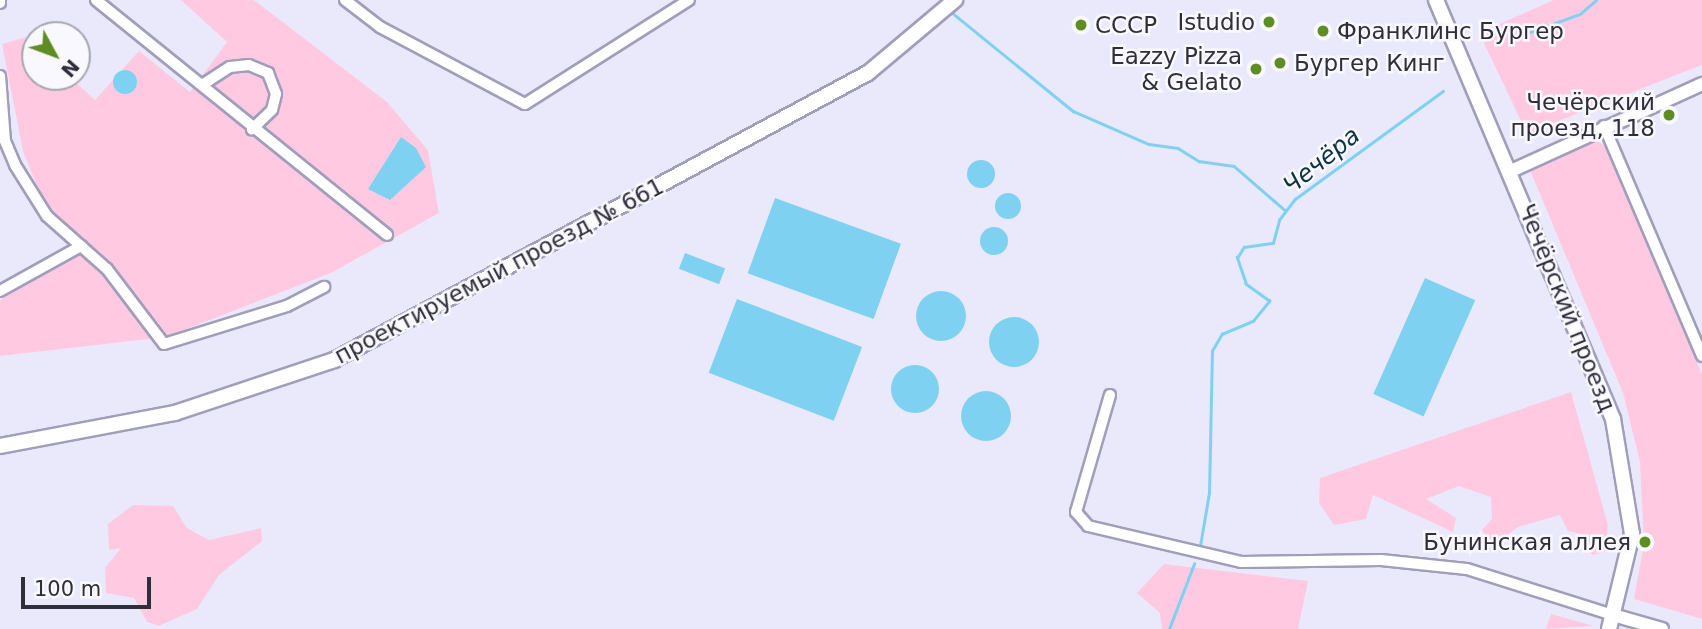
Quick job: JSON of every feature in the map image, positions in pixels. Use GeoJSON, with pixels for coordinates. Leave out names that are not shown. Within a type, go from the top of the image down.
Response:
{"type":"FeatureCollection","features":[{"type":"Feature","properties":{"kind":"main road","name":"проектируемый проезд № 661"},"geometry":{"type":"LineString","coordinates":[[0,446],[174,413],[334,360],[846,86],[902,50],[954,0]]}},
{"type":"Feature","properties":{"kind":"main road","name":"Чечёрский проезд"},"geometry":{"type":"LineString","coordinates":[[1436,0],[1606,398],[1624,464],[1631,543],[1611,622]]}},
{"type":"Feature","properties":{"kind":"street"},"geometry":{"type":"LineString","coordinates":[[96,0],[252,129],[387,235]]}},
{"type":"Feature","properties":{"kind":"street"},"geometry":{"type":"LineString","coordinates":[[345,0],[380,27],[525,104],[689,0]]}},
{"type":"Feature","properties":{"kind":"street"},"geometry":{"type":"LineString","coordinates":[[202,85],[230,67],[249,65],[268,73],[276,94],[272,110],[252,129]]}},
{"type":"Feature","properties":{"kind":"street"},"geometry":{"type":"LineString","coordinates":[[0,76],[5,141],[15,165],[47,216],[107,269],[164,344],[287,306],[324,287]]}},
{"type":"Feature","properties":{"kind":"street"},"geometry":{"type":"LineString","coordinates":[[1511,171],[1604,126],[1702,84]]}},
{"type":"Feature","properties":{"kind":"street"},"geometry":{"type":"LineString","coordinates":[[1604,126],[1702,356]]}},
{"type":"Feature","properties":{"kind":"street"},"geometry":{"type":"LineString","coordinates":[[2,289],[81,246]]}},
{"type":"Feature","properties":{"kind":"street"},"geometry":{"type":"LineString","coordinates":[[1110,395],[1076,512],[1088,526],[1146,542],[1241,562],[1381,560],[1467,569],[1611,622],[1662,629]]}},
{"type":"Feature","properties":{"kind":"shaded area"},"geometry":{"type":"Polygon","coordinates":[[[181,0],[254,0],[387,102],[428,150],[439,213],[331,273],[166,337],[0,356],[0,300],[90,249],[43,201],[23,151],[2,44],[21,38],[21,91],[85,91],[95,100],[139,51],[190,92],[227,42],[181,0]]]}},
{"type":"Feature","properties":{"kind":"shaded area"},"geometry":{"type":"Polygon","coordinates":[[[1554,0],[1702,0],[1702,65],[1533,131],[1523,125],[1479,33],[1554,0]]]}},
{"type":"Feature","properties":{"kind":"shaded area"},"geometry":{"type":"Polygon","coordinates":[[[1595,140],[1609,148],[1702,375],[1702,619],[1634,599],[1644,544],[1640,462],[1623,393],[1530,170],[1595,140]]]}},
{"type":"Feature","properties":{"kind":"shaded area"},"geometry":{"type":"Polygon","coordinates":[[[1571,392],[1608,525],[1605,552],[1592,555],[1585,535],[1568,531],[1560,515],[1518,527],[1494,545],[1482,530],[1492,519],[1491,497],[1459,486],[1426,499],[1456,518],[1453,532],[1373,495],[1366,519],[1334,525],[1319,503],[1320,478],[1571,392]]]}},
{"type":"Feature","properties":{"kind":"shaded area"},"geometry":{"type":"Polygon","coordinates":[[[133,505],[173,506],[187,528],[209,540],[261,528],[262,541],[219,575],[197,609],[159,626],[147,622],[134,598],[106,593],[105,568],[121,548],[109,550],[108,524],[133,505]]]}},
{"type":"Feature","properties":{"kind":"shaded area"},"geometry":{"type":"Polygon","coordinates":[[[1164,564],[1308,581],[1298,629],[1162,629],[1160,613],[1137,593],[1164,564]]]}},
{"type":"Feature","properties":{"kind":"shaded area"},"geometry":{"type":"Polygon","coordinates":[[[1551,614],[1594,626],[1546,629],[1551,614]]]}},
{"type":"Feature","properties":{"kind":"water"},"geometry":{"type":"Polygon","coordinates":[[[125,70],[134,73],[137,82],[134,91],[125,94],[116,91],[113,82],[116,73],[125,70]]]}},
{"type":"Feature","properties":{"kind":"water"},"geometry":{"type":"Polygon","coordinates":[[[401,137],[416,148],[426,167],[390,200],[368,189],[401,137]]]}},
{"type":"Feature","properties":{"kind":"water"},"geometry":{"type":"Polygon","coordinates":[[[981,160],[991,164],[995,174],[991,184],[981,188],[971,184],[967,174],[971,164],[981,160]]]}},
{"type":"Feature","properties":{"kind":"water"},"geometry":{"type":"Polygon","coordinates":[[[1008,193],[1017,197],[1021,206],[1017,215],[1008,219],[999,215],[995,206],[999,197],[1008,193]]]}},
{"type":"Feature","properties":{"kind":"water"},"geometry":{"type":"Polygon","coordinates":[[[775,198],[901,244],[874,319],[748,273],[775,198]]]}},
{"type":"Feature","properties":{"kind":"water"},"geometry":{"type":"Polygon","coordinates":[[[994,227],[1004,231],[1008,241],[1004,251],[994,255],[984,251],[980,241],[984,231],[994,227]]]}},
{"type":"Feature","properties":{"kind":"water"},"geometry":{"type":"Polygon","coordinates":[[[685,253],[725,268],[719,284],[679,269],[685,253]]]}},
{"type":"Feature","properties":{"kind":"water"},"geometry":{"type":"Polygon","coordinates":[[[1425,278],[1475,300],[1424,416],[1373,394],[1425,278]]]}},
{"type":"Feature","properties":{"kind":"water"},"geometry":{"type":"Polygon","coordinates":[[[941,291],[959,298],[966,316],[959,334],[941,341],[923,334],[916,316],[923,298],[941,291]]]}},
{"type":"Feature","properties":{"kind":"water"},"geometry":{"type":"Polygon","coordinates":[[[737,299],[862,347],[834,421],[709,373],[737,299]]]}},
{"type":"Feature","properties":{"kind":"water"},"geometry":{"type":"Polygon","coordinates":[[[1014,317],[1032,324],[1039,342],[1032,360],[1014,367],[996,360],[989,342],[996,324],[1014,317]]]}},
{"type":"Feature","properties":{"kind":"water"},"geometry":{"type":"Polygon","coordinates":[[[915,365],[932,372],[939,389],[932,406],[915,413],[898,406],[891,389],[898,372],[915,365]]]}},
{"type":"Feature","properties":{"kind":"water"},"geometry":{"type":"Polygon","coordinates":[[[986,391],[1004,398],[1011,416],[1004,434],[986,441],[968,434],[961,416],[968,398],[986,391]]]}},
{"type":"Feature","properties":{"kind":"waterway","name":"Чечёра"},"geometry":{"type":"LineString","coordinates":[[1522,35],[1580,14],[1596,0]]}},
{"type":"Feature","properties":{"kind":"waterway"},"geometry":{"type":"LineString","coordinates":[[950,11],[1073,111],[1149,144],[1178,148],[1199,161],[1234,166],[1285,210]]}},
{"type":"Feature","properties":{"kind":"waterway","name":"Чечёра"},"geometry":{"type":"LineString","coordinates":[[1200,546],[1209,493],[1212,351],[1222,334],[1253,321],[1269,301],[1246,284],[1237,258],[1244,247],[1273,243],[1279,220],[1295,199],[1443,91]]}},
{"type":"Feature","properties":{"kind":"waterway","name":"Чечёра"},"geometry":{"type":"LineString","coordinates":[[1169,629],[1194,564]]}},
{"type":"Feature","properties":{"kind":"place","name":"Istudio"},"geometry":{"type":"Point","coordinates":[1269,22]}},
{"type":"Feature","properties":{"kind":"place","name":"СССР"},"geometry":{"type":"Point","coordinates":[1081,25]}},
{"type":"Feature","properties":{"kind":"place","name":"Франклинс Бургер"},"geometry":{"type":"Point","coordinates":[1323,31]}},
{"type":"Feature","properties":{"kind":"place","name":"Бургер Кинг"},"geometry":{"type":"Point","coordinates":[1280,63]}},
{"type":"Feature","properties":{"kind":"place","name":"Eazzy Pizza & Gelato"},"geometry":{"type":"Point","coordinates":[1256,69]}},
{"type":"Feature","properties":{"kind":"place","name":"Чечёрский проезд, 118"},"geometry":{"type":"Point","coordinates":[1669,115]}},
{"type":"Feature","properties":{"kind":"place","name":"Бунинская аллея"},"geometry":{"type":"Point","coordinates":[1645,542]}}]}
